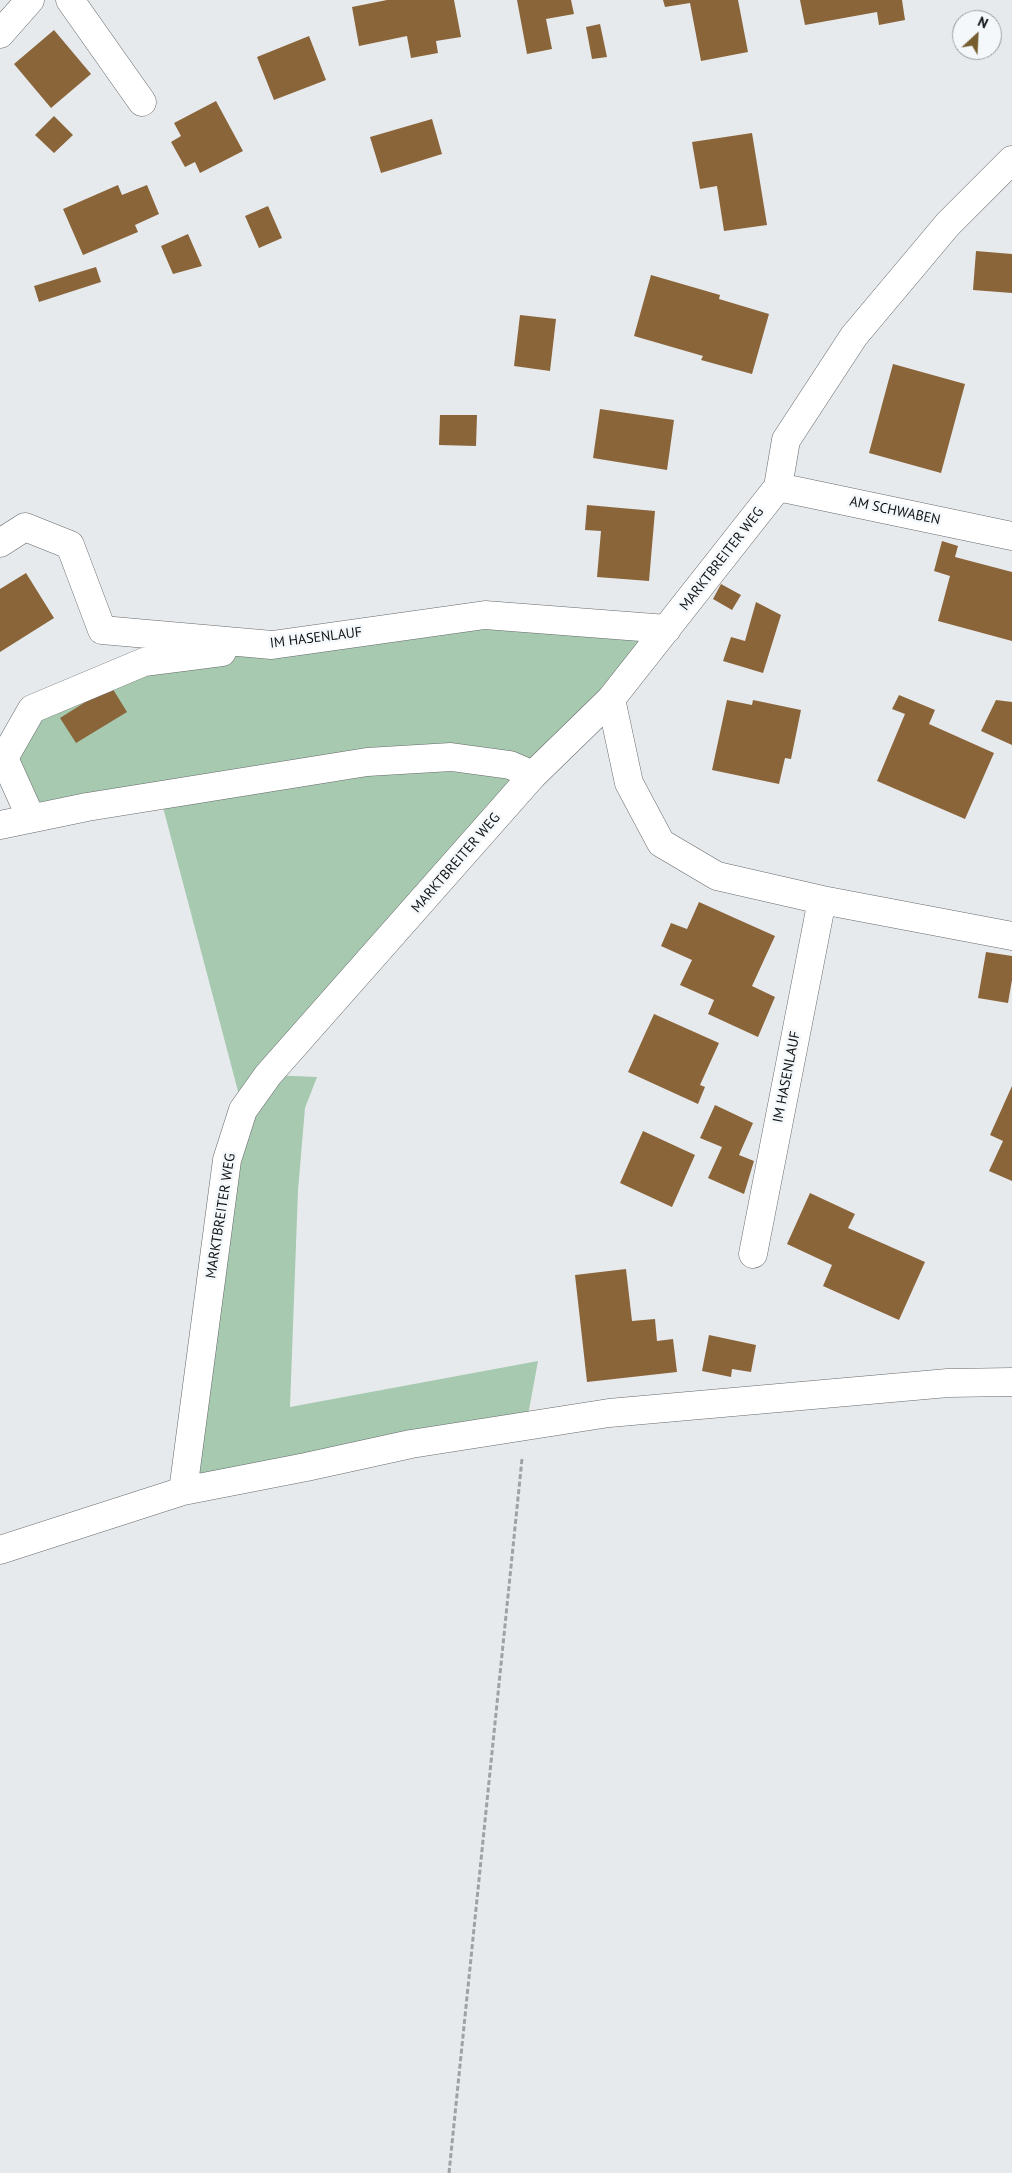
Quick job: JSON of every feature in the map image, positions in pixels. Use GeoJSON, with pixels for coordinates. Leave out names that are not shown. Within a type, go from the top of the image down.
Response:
{"type":"FeatureCollection","features":[{"type":"Feature","properties":{"kind":"street"},"geometry":{"type":"LineString","coordinates":[[0,34],[30,0]]}},
{"type":"Feature","properties":{"kind":"street"},"geometry":{"type":"LineString","coordinates":[[70,0],[142,102]]}},
{"type":"Feature","properties":{"kind":"street","name":"MARKTBREITER WEG"},"geometry":{"type":"LineString","coordinates":[[183,1490],[226,1160],[243,1110],[268,1075],[533,775],[611,699],[668,629],[778,487],[786,440],[854,336],[948,224],[1012,160]]}},
{"type":"Feature","properties":{"kind":"street","name":"AM SCHWABEN"},"geometry":{"type":"LineString","coordinates":[[778,487],[1012,536]]}},
{"type":"Feature","properties":{"kind":"street","name":"IM HASENLAUF"},"geometry":{"type":"LineString","coordinates":[[0,543],[25,527],[70,545],[102,630],[272,645],[485,615],[668,629]]}},
{"type":"Feature","properties":{"kind":"street"},"geometry":{"type":"LineString","coordinates":[[31,818],[4,758],[32,709],[144,662],[272,645]]}},
{"type":"Feature","properties":{"kind":"street"},"geometry":{"type":"LineString","coordinates":[[611,699],[629,783],[661,844],[717,876],[822,900],[1012,936]]}},
{"type":"Feature","properties":{"kind":"street"},"geometry":{"type":"LineString","coordinates":[[0,825],[87,807],[367,762],[450,757],[510,765],[533,775]]}},
{"type":"Feature","properties":{"kind":"street","name":"IM HASENLAUF"},"geometry":{"type":"LineString","coordinates":[[753,1254],[822,900]]}},
{"type":"Feature","properties":{"kind":"street"},"geometry":{"type":"LineString","coordinates":[[0,1550],[183,1490],[306,1468],[411,1444],[638,1410],[948,1383],[1012,1382]]}},
{"type":"Feature","properties":{"kind":"path"},"geometry":{"type":"LineString","coordinates":[[448,2173],[526,1426]]}},
{"type":"Feature","properties":{"kind":"green space"},"geometry":{"type":"Polygon","coordinates":[[[485,615],[667,629],[268,1075],[317,1077],[305,1108],[298,1190],[290,1407],[538,1361],[526,1426],[183,1491],[243,1110],[160,796],[31,818],[4,758],[32,709],[144,662],[485,615]]]}},
{"type":"Feature","properties":{"kind":"building"},"geometry":{"type":"Polygon","coordinates":[[[387,0],[454,0],[461,37],[436,41],[438,53],[411,58],[407,36],[359,46],[352,7],[387,0]]]}},
{"type":"Feature","properties":{"kind":"building"},"geometry":{"type":"Polygon","coordinates":[[[517,0],[571,0],[574,14],[546,19],[552,49],[527,54],[517,0]]]}},
{"type":"Feature","properties":{"kind":"building"},"geometry":{"type":"Polygon","coordinates":[[[663,0],[738,0],[748,52],[701,61],[690,3],[665,7],[663,0]]]}},
{"type":"Feature","properties":{"kind":"building"},"geometry":{"type":"Polygon","coordinates":[[[800,0],[902,0],[905,20],[879,25],[877,12],[805,25],[800,0]]]}},
{"type":"Feature","properties":{"kind":"building"},"geometry":{"type":"Polygon","coordinates":[[[600,24],[607,57],[592,59],[586,27],[600,24]]]}},
{"type":"Feature","properties":{"kind":"building"},"geometry":{"type":"Polygon","coordinates":[[[54,30],[91,74],[51,108],[14,64],[54,30]]]}},
{"type":"Feature","properties":{"kind":"building"},"geometry":{"type":"Polygon","coordinates":[[[309,36],[326,80],[274,100],[257,57],[309,36]]]}},
{"type":"Feature","properties":{"kind":"building"},"geometry":{"type":"Polygon","coordinates":[[[216,101],[243,151],[200,173],[195,162],[185,167],[171,142],[181,136],[174,123],[216,101]]]}},
{"type":"Feature","properties":{"kind":"building"},"geometry":{"type":"Polygon","coordinates":[[[54,116],[73,135],[54,153],[35,135],[54,116]]]}},
{"type":"Feature","properties":{"kind":"building"},"geometry":{"type":"Polygon","coordinates":[[[432,119],[442,154],[381,173],[370,137],[432,119]]]}},
{"type":"Feature","properties":{"kind":"building"},"geometry":{"type":"Polygon","coordinates":[[[752,133],[767,225],[724,231],[717,186],[700,189],[692,142],[752,133]]]}},
{"type":"Feature","properties":{"kind":"building"},"geometry":{"type":"Polygon","coordinates":[[[118,185],[122,195],[147,185],[159,214],[135,225],[138,232],[83,255],[63,209],[118,185]]]}},
{"type":"Feature","properties":{"kind":"building"},"geometry":{"type":"Polygon","coordinates":[[[268,206],[282,238],[259,248],[245,216],[268,206]]]}},
{"type":"Feature","properties":{"kind":"building"},"geometry":{"type":"Polygon","coordinates":[[[188,234],[202,266],[173,274],[161,246],[188,234]]]}},
{"type":"Feature","properties":{"kind":"building"},"geometry":{"type":"Polygon","coordinates":[[[976,251],[1012,254],[1012,293],[973,290],[976,251]]]}},
{"type":"Feature","properties":{"kind":"building"},"geometry":{"type":"Polygon","coordinates":[[[96,267],[101,282],[39,302],[34,286],[96,267]]]}},
{"type":"Feature","properties":{"kind":"building"},"geometry":{"type":"Polygon","coordinates":[[[651,275],[720,295],[719,299],[769,314],[752,374],[701,360],[703,356],[634,336],[651,275]]]}},
{"type":"Feature","properties":{"kind":"building"},"geometry":{"type":"Polygon","coordinates":[[[520,315],[556,319],[550,371],[514,366],[520,315]]]}},
{"type":"Feature","properties":{"kind":"building"},"geometry":{"type":"Polygon","coordinates":[[[893,364],[965,384],[941,473],[869,453],[893,364]]]}},
{"type":"Feature","properties":{"kind":"building"},"geometry":{"type":"Polygon","coordinates":[[[600,409],[674,420],[667,470],[593,458],[600,409]]]}},
{"type":"Feature","properties":{"kind":"building"},"geometry":{"type":"Polygon","coordinates":[[[440,415],[477,415],[476,446],[439,445],[440,415]]]}},
{"type":"Feature","properties":{"kind":"building"},"geometry":{"type":"Polygon","coordinates":[[[587,505],[655,511],[649,581],[597,577],[601,531],[585,530],[587,505]]]}},
{"type":"Feature","properties":{"kind":"building"},"geometry":{"type":"Polygon","coordinates":[[[942,541],[958,546],[955,557],[1012,572],[1012,641],[938,621],[950,576],[934,571],[942,541]]]}},
{"type":"Feature","properties":{"kind":"building"},"geometry":{"type":"Polygon","coordinates":[[[26,573],[54,618],[0,652],[0,589],[26,573]]]}},
{"type":"Feature","properties":{"kind":"building"},"geometry":{"type":"Polygon","coordinates":[[[721,584],[741,595],[732,610],[713,599],[721,584]]]}},
{"type":"Feature","properties":{"kind":"building"},"geometry":{"type":"Polygon","coordinates":[[[756,602],[781,615],[763,673],[723,661],[731,637],[745,641],[756,602]]]}},
{"type":"Feature","properties":{"kind":"building"},"geometry":{"type":"Polygon","coordinates":[[[111,686],[127,712],[76,743],[60,718],[111,686]]]}},
{"type":"Feature","properties":{"kind":"building"},"geometry":{"type":"Polygon","coordinates":[[[899,695],[935,710],[929,724],[994,753],[965,819],[877,781],[905,714],[892,709],[899,695]]]}},
{"type":"Feature","properties":{"kind":"building"},"geometry":{"type":"Polygon","coordinates":[[[727,700],[752,705],[753,700],[801,710],[791,759],[785,758],[779,784],[712,770],[727,700]]]}},
{"type":"Feature","properties":{"kind":"building"},"geometry":{"type":"Polygon","coordinates":[[[996,700],[1012,702],[1012,745],[981,731],[996,700]]]}},
{"type":"Feature","properties":{"kind":"building"},"geometry":{"type":"Polygon","coordinates":[[[699,902],[775,936],[752,986],[775,997],[758,1037],[708,1014],[714,1000],[680,985],[692,960],[661,946],[671,923],[687,929],[699,902]]]}},
{"type":"Feature","properties":{"kind":"building"},"geometry":{"type":"Polygon","coordinates":[[[986,952],[1012,956],[1012,980],[1008,1003],[978,998],[986,952]]]}},
{"type":"Feature","properties":{"kind":"building"},"geometry":{"type":"Polygon","coordinates":[[[654,1014],[719,1043],[700,1085],[705,1087],[698,1104],[628,1072],[654,1014]]]}},
{"type":"Feature","properties":{"kind":"building"},"geometry":{"type":"Polygon","coordinates":[[[1012,1086],[1012,1181],[989,1171],[1003,1141],[990,1135],[1012,1086]]]}},
{"type":"Feature","properties":{"kind":"building"},"geometry":{"type":"Polygon","coordinates":[[[715,1105],[753,1123],[739,1155],[754,1161],[744,1194],[708,1178],[722,1147],[700,1138],[715,1105]]]}},
{"type":"Feature","properties":{"kind":"building"},"geometry":{"type":"Polygon","coordinates":[[[643,1131],[695,1155],[672,1207],[620,1183],[643,1131]]]}},
{"type":"Feature","properties":{"kind":"building"},"geometry":{"type":"Polygon","coordinates":[[[810,1193],[855,1214],[848,1228],[925,1262],[899,1320],[823,1286],[832,1265],[787,1244],[810,1193]]]}},
{"type":"Feature","properties":{"kind":"building"},"geometry":{"type":"Polygon","coordinates":[[[626,1269],[632,1321],[655,1319],[657,1341],[673,1339],[677,1372],[587,1382],[575,1275],[626,1269]]]}},
{"type":"Feature","properties":{"kind":"building"},"geometry":{"type":"Polygon","coordinates":[[[709,1335],[756,1345],[751,1372],[732,1369],[731,1377],[702,1371],[709,1335]]]}}]}
